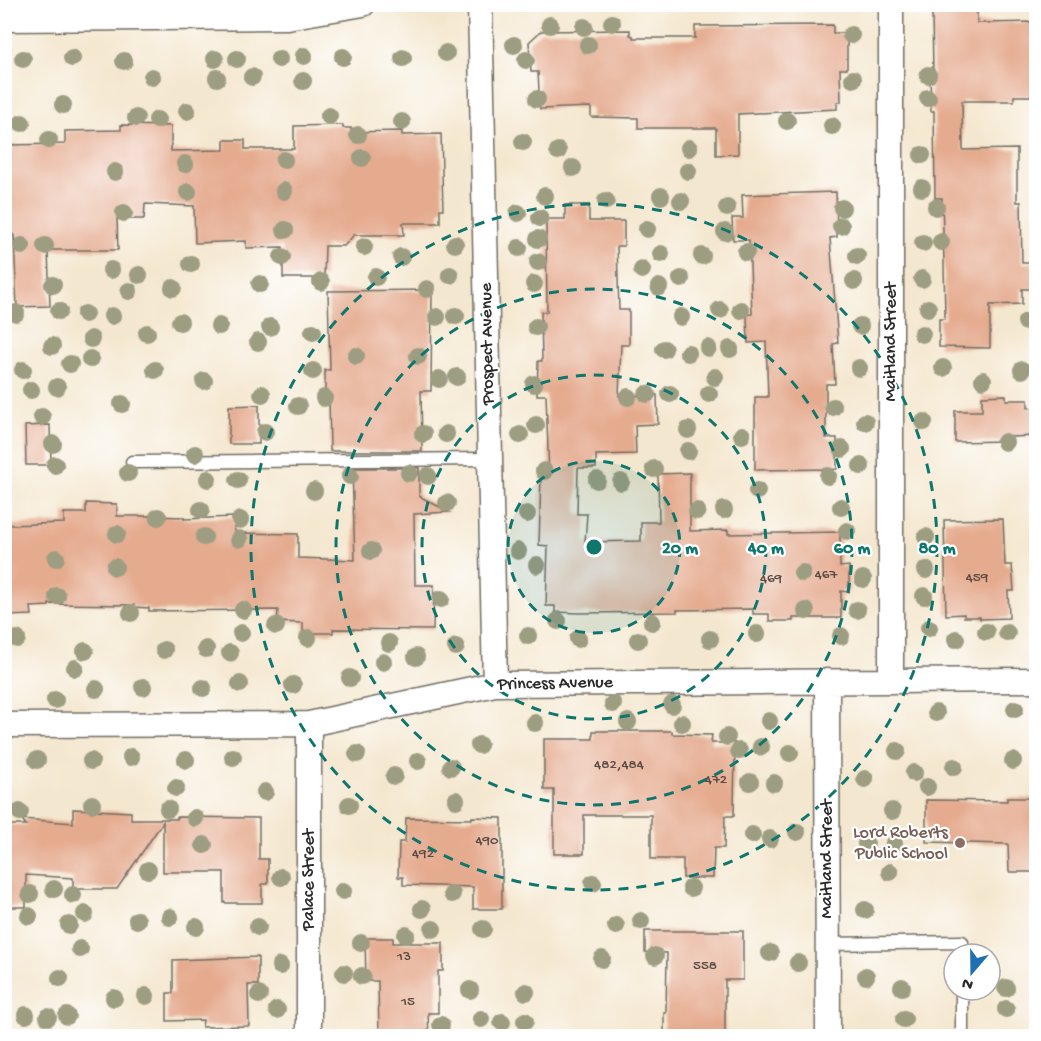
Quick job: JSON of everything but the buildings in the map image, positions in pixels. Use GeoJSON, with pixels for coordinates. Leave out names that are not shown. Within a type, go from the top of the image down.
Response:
{"type":"FeatureCollection","features":[{"type":"Feature","properties":{"kind":"street"},"geometry":{"type":"LineString","coordinates":[[4,19],[287,11],[363,4]]}},
{"type":"Feature","properties":{"kind":"street","name":"Prospect Avenue"},"geometry":{"type":"LineString","coordinates":[[480,4],[495,684]]}},
{"type":"Feature","properties":{"kind":"street","name":"Maitland Street"},"geometry":{"type":"LineString","coordinates":[[891,4],[891,680]]}},
{"type":"Feature","properties":{"kind":"street","name":"Princess Avenue"},"geometry":{"type":"LineString","coordinates":[[4,725],[309,724],[495,684],[1036,680]]}},
{"type":"Feature","properties":{"kind":"street","name":"Maitland Street"},"geometry":{"type":"LineString","coordinates":[[827,681],[828,1036]]}},
{"type":"Feature","properties":{"kind":"street","name":"Palace Street"},"geometry":{"type":"LineString","coordinates":[[309,724],[309,1036]]}},
{"type":"Feature","properties":{"kind":"lane"},"geometry":{"type":"LineString","coordinates":[[132,462],[490,459]]}},
{"type":"Feature","properties":{"kind":"lane"},"geometry":{"type":"LineString","coordinates":[[827,944],[942,942]]}},
{"type":"Feature","properties":{"kind":"lane"},"geometry":{"type":"LineString","coordinates":[[962,1002],[962,1036]]}},
{"type":"Feature","properties":{"kind":"place","name":"Lord Roberts Public School"},"geometry":{"type":"Point","coordinates":[960,843]}}]}
